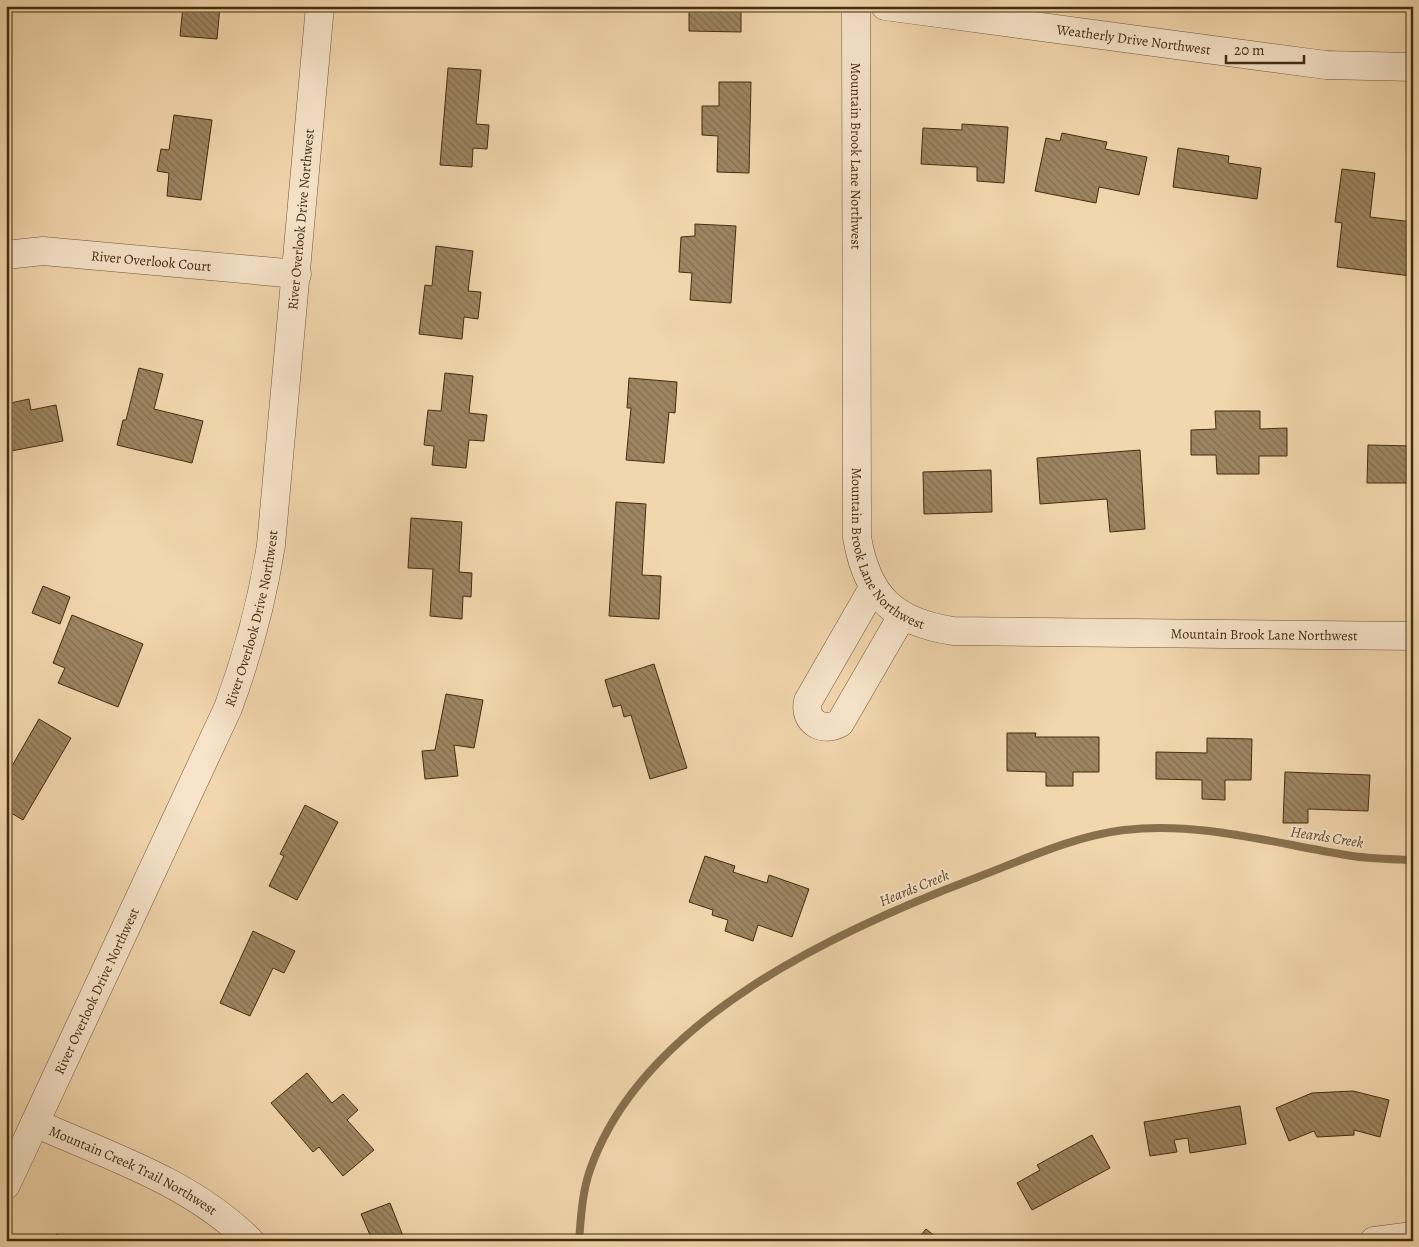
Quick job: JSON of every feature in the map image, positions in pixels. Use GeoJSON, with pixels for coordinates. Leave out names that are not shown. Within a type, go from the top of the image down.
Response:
{"type":"FeatureCollection","features":[{"type":"Feature","properties":{"kind":"street","name":"River Overlook Drive Northwest"},"geometry":{"type":"LineString","coordinates":[[6,1185],[228,708],[248,653],[263,597],[271,545],[320,6]]}},
{"type":"Feature","properties":{"kind":"street","name":"Mountain Brook Lane Northwest"},"geometry":{"type":"LineString","coordinates":[[856,6],[857,537],[861,563],[873,588],[902,616],[925,627],[953,631],[1413,636]]}},
{"type":"Feature","properties":{"kind":"street","name":"Weatherly Drive Northwest"},"geometry":{"type":"LineString","coordinates":[[885,6],[1326,65],[1413,67]]}},
{"type":"Feature","properties":{"kind":"street","name":"River Overlook Court"},"geometry":{"type":"LineString","coordinates":[[6,256],[43,251],[297,274]]}},
{"type":"Feature","properties":{"kind":"street"},"geometry":{"type":"LineString","coordinates":[[873,588],[808,701],[806,709],[810,720],[823,728],[833,728],[840,723],[902,616]]}},
{"type":"Feature","properties":{"kind":"street","name":"Mountain Creek Trail Northwest"},"geometry":{"type":"LineString","coordinates":[[35,1123],[184,1190],[219,1213],[250,1241]]}},
{"type":"Feature","properties":{"kind":"street"},"geometry":{"type":"LineString","coordinates":[[1374,1241],[1413,1236]]}},
{"type":"Feature","properties":{"kind":"building"},"geometry":{"type":"Polygon","coordinates":[[[183,6],[220,6],[217,39],[180,36],[183,6]]]}},
{"type":"Feature","properties":{"kind":"building"},"geometry":{"type":"Polygon","coordinates":[[[689,6],[741,6],[741,32],[689,31],[689,6]]]}},
{"type":"Feature","properties":{"kind":"building"},"geometry":{"type":"Polygon","coordinates":[[[448,68],[481,70],[476,124],[489,125],[487,149],[473,148],[472,167],[440,165],[448,68]]]}},
{"type":"Feature","properties":{"kind":"building"},"geometry":{"type":"Polygon","coordinates":[[[719,82],[751,82],[749,173],[717,172],[718,136],[702,135],[702,106],[719,106],[719,82]]]}},
{"type":"Feature","properties":{"kind":"building"},"geometry":{"type":"Polygon","coordinates":[[[174,115],[212,120],[201,200],[167,196],[169,173],[157,171],[161,149],[169,150],[174,115]]]}},
{"type":"Feature","properties":{"kind":"building"},"geometry":{"type":"Polygon","coordinates":[[[962,124],[1008,127],[1004,183],[977,181],[977,167],[921,164],[923,128],[962,130],[962,124]]]}},
{"type":"Feature","properties":{"kind":"building"},"geometry":{"type":"Polygon","coordinates":[[[1062,133],[1107,142],[1105,149],[1147,157],[1139,195],[1099,187],[1096,203],[1035,191],[1046,138],[1060,141],[1062,133]]]}},
{"type":"Feature","properties":{"kind":"building"},"geometry":{"type":"Polygon","coordinates":[[[1178,148],[1229,156],[1228,163],[1261,168],[1257,199],[1173,187],[1178,148]]]}},
{"type":"Feature","properties":{"kind":"building"},"geometry":{"type":"Polygon","coordinates":[[[1342,169],[1375,173],[1370,217],[1413,222],[1411,276],[1337,267],[1342,223],[1335,222],[1342,169]]]}},
{"type":"Feature","properties":{"kind":"building"},"geometry":{"type":"Polygon","coordinates":[[[695,224],[736,226],[731,303],[690,300],[692,273],[679,272],[681,237],[695,236],[695,224]]]}},
{"type":"Feature","properties":{"kind":"building"},"geometry":{"type":"Polygon","coordinates":[[[436,246],[473,251],[468,291],[481,292],[478,319],[464,317],[462,339],[419,334],[425,285],[432,286],[436,246]]]}},
{"type":"Feature","properties":{"kind":"building"},"geometry":{"type":"Polygon","coordinates":[[[139,368],[163,374],[154,409],[203,421],[192,463],[117,445],[123,420],[126,420],[139,368]]]}},
{"type":"Feature","properties":{"kind":"building"},"geometry":{"type":"Polygon","coordinates":[[[445,373],[473,376],[469,413],[487,415],[484,441],[469,440],[466,468],[432,465],[434,446],[424,445],[428,410],[441,411],[445,373]]]}},
{"type":"Feature","properties":{"kind":"building"},"geometry":{"type":"Polygon","coordinates":[[[629,378],[677,382],[675,413],[669,412],[664,463],[626,460],[631,408],[627,408],[629,378]]]}},
{"type":"Feature","properties":{"kind":"building"},"geometry":{"type":"Polygon","coordinates":[[[29,399],[31,410],[56,405],[63,441],[6,452],[6,404],[29,399]]]}},
{"type":"Feature","properties":{"kind":"building"},"geometry":{"type":"Polygon","coordinates":[[[1215,411],[1260,411],[1260,429],[1287,428],[1287,456],[1259,456],[1259,474],[1217,474],[1216,455],[1191,455],[1191,430],[1216,429],[1215,411]]]}},
{"type":"Feature","properties":{"kind":"building"},"geometry":{"type":"Polygon","coordinates":[[[1368,445],[1413,446],[1413,483],[1367,483],[1368,445]]]}},
{"type":"Feature","properties":{"kind":"building"},"geometry":{"type":"Polygon","coordinates":[[[1140,450],[1145,529],[1110,532],[1107,499],[1040,504],[1037,458],[1140,450]]]}},
{"type":"Feature","properties":{"kind":"building"},"geometry":{"type":"Polygon","coordinates":[[[991,470],[992,512],[924,514],[923,472],[991,470]]]}},
{"type":"Feature","properties":{"kind":"building"},"geometry":{"type":"Polygon","coordinates":[[[616,502],[646,504],[642,575],[661,576],[659,619],[609,616],[616,502]]]}},
{"type":"Feature","properties":{"kind":"building"},"geometry":{"type":"Polygon","coordinates":[[[411,518],[462,522],[459,572],[472,573],[471,597],[463,596],[462,619],[430,616],[433,569],[408,568],[411,518]]]}},
{"type":"Feature","properties":{"kind":"building"},"geometry":{"type":"Polygon","coordinates":[[[43,586],[70,597],[60,624],[32,613],[43,586]]]}},
{"type":"Feature","properties":{"kind":"building"},"geometry":{"type":"Polygon","coordinates":[[[72,615],[143,644],[118,707],[58,683],[65,668],[53,663],[72,615]]]}},
{"type":"Feature","properties":{"kind":"building"},"geometry":{"type":"Polygon","coordinates":[[[654,664],[687,768],[650,779],[631,715],[624,717],[621,705],[613,707],[605,680],[654,664]]]}},
{"type":"Feature","properties":{"kind":"building"},"geometry":{"type":"Polygon","coordinates":[[[446,694],[483,700],[474,748],[454,745],[458,776],[425,779],[422,751],[435,750],[446,694]]]}},
{"type":"Feature","properties":{"kind":"building"},"geometry":{"type":"Polygon","coordinates":[[[39,719],[71,738],[23,820],[6,810],[6,762],[12,766],[39,719]]]}},
{"type":"Feature","properties":{"kind":"building"},"geometry":{"type":"Polygon","coordinates":[[[1007,733],[1036,733],[1035,737],[1099,737],[1099,772],[1073,772],[1073,786],[1046,786],[1046,772],[1007,771],[1007,733]]]}},
{"type":"Feature","properties":{"kind":"building"},"geometry":{"type":"Polygon","coordinates":[[[1207,738],[1252,739],[1251,780],[1225,780],[1225,800],[1202,799],[1202,780],[1156,779],[1156,752],[1207,753],[1207,738]]]}},
{"type":"Feature","properties":{"kind":"building"},"geometry":{"type":"Polygon","coordinates":[[[1285,772],[1370,775],[1368,811],[1308,809],[1308,823],[1283,823],[1285,772]]]}},
{"type":"Feature","properties":{"kind":"building"},"geometry":{"type":"Polygon","coordinates":[[[305,805],[338,822],[297,900],[269,886],[284,856],[280,854],[305,805]]]}},
{"type":"Feature","properties":{"kind":"building"},"geometry":{"type":"Polygon","coordinates":[[[705,856],[735,866],[733,872],[767,883],[769,875],[809,889],[792,937],[758,925],[753,941],[725,931],[728,920],[712,915],[713,910],[689,902],[705,856]]]}},
{"type":"Feature","properties":{"kind":"building"},"geometry":{"type":"Polygon","coordinates":[[[253,931],[295,951],[284,973],[273,968],[250,1016],[220,1003],[253,931]]]}},
{"type":"Feature","properties":{"kind":"building"},"geometry":{"type":"Polygon","coordinates":[[[307,1073],[332,1103],[343,1094],[358,1110],[347,1120],[374,1150],[343,1176],[319,1147],[313,1152],[271,1103],[307,1073]]]}},
{"type":"Feature","properties":{"kind":"building"},"geometry":{"type":"Polygon","coordinates":[[[1353,1091],[1389,1100],[1380,1137],[1354,1130],[1354,1135],[1317,1137],[1314,1131],[1289,1141],[1276,1108],[1312,1093],[1353,1091]]]}},
{"type":"Feature","properties":{"kind":"building"},"geometry":{"type":"Polygon","coordinates":[[[1240,1106],[1246,1144],[1190,1153],[1188,1138],[1174,1140],[1177,1152],[1150,1156],[1144,1122],[1240,1106]]]}},
{"type":"Feature","properties":{"kind":"building"},"geometry":{"type":"Polygon","coordinates":[[[1092,1135],[1110,1168],[1032,1210],[1017,1183],[1040,1170],[1037,1165],[1092,1135]]]}},
{"type":"Feature","properties":{"kind":"building"},"geometry":{"type":"Polygon","coordinates":[[[390,1203],[405,1241],[374,1241],[365,1237],[370,1235],[361,1214],[390,1203]]]}},
{"type":"Feature","properties":{"kind":"building"},"geometry":{"type":"Polygon","coordinates":[[[926,1229],[941,1241],[916,1241],[926,1229]]]}},
{"type":"Feature","properties":{"kind":"building"},"geometry":{"type":"Polygon","coordinates":[[[57,1234],[69,1241],[53,1241],[57,1234]]]}},
{"type":"Feature","properties":{"kind":"waterway","name":"Heards Creek"},"geometry":{"type":"LineString","coordinates":[[579,1241],[581,1214],[590,1170],[616,1116],[653,1068],[699,1025],[752,986],[808,953],[866,923],[924,898],[1050,849],[1087,837],[1124,830],[1180,828],[1263,839],[1354,856],[1413,860]]}}]}
